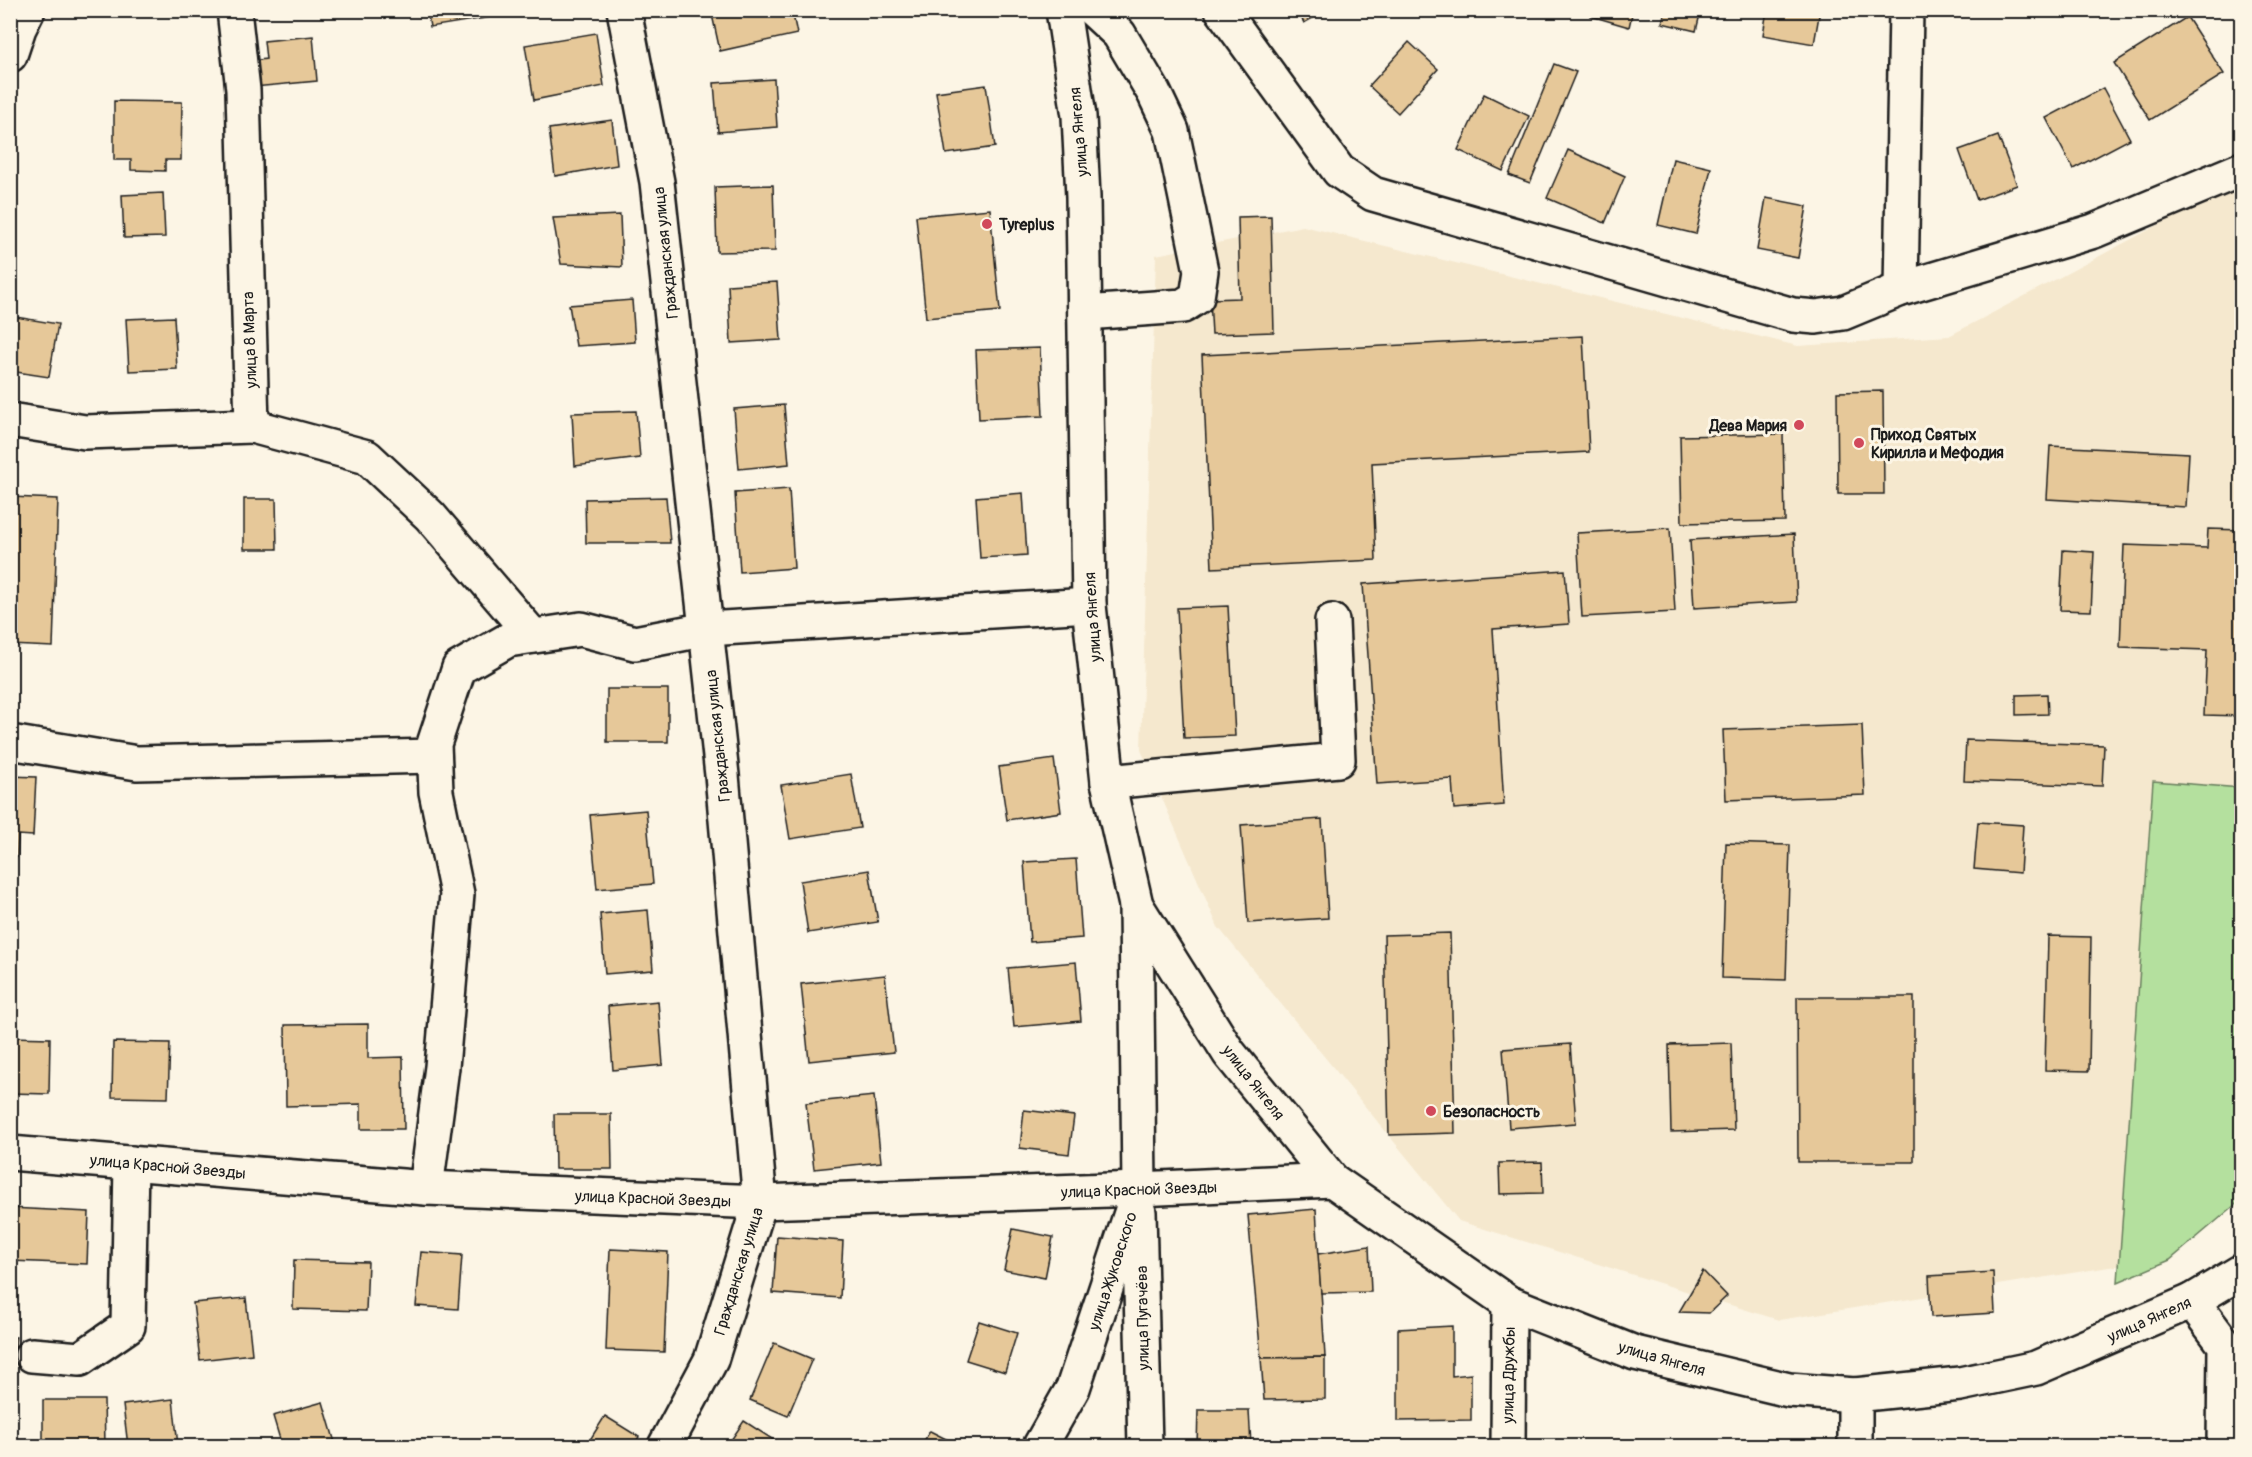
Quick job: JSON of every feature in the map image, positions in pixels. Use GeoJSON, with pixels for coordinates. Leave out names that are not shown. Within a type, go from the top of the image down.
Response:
{"type":"FeatureCollection","features":[{"type":"Feature","properties":{"kind":"street"},"geometry":{"type":"LineString","coordinates":[[10,56],[27,10]]}},
{"type":"Feature","properties":{"kind":"street","name":"улица 8 Марта"},"geometry":{"type":"LineString","coordinates":[[234,10],[243,90],[252,426]]}},
{"type":"Feature","properties":{"kind":"street","name":"Гражданская улица"},"geometry":{"type":"LineString","coordinates":[[624,10],[657,183],[707,629],[760,1202],[711,1360],[665,1446]]}},
{"type":"Feature","properties":{"kind":"street","name":"улица Янгеля"},"geometry":{"type":"LineString","coordinates":[[1063,10],[1079,116],[1083,197],[1089,605],[1108,782],[1136,904],[1229,1053],[1332,1180],[1509,1303],[1635,1353],[1789,1390],[1855,1395],[1960,1384],[2036,1368],[2192,1301],[2241,1271]]}},
{"type":"Feature","properties":{"kind":"street"},"geometry":{"type":"LineString","coordinates":[[1084,313],[1183,306],[1197,297],[1201,271],[1172,131],[1154,93],[1119,34],[1093,10]]}},
{"type":"Feature","properties":{"kind":"street"},"geometry":{"type":"LineString","coordinates":[[1222,10],[1339,171],[1373,194],[1793,315],[1816,317],[1843,313],[1901,289],[2094,231],[2241,169]]}},
{"type":"Feature","properties":{"kind":"street"},"geometry":{"type":"LineString","coordinates":[[1901,289],[1906,10]]}},
{"type":"Feature","properties":{"kind":"street"},"geometry":{"type":"LineString","coordinates":[[10,420],[85,432],[252,426],[367,457],[430,516],[533,636]]}},
{"type":"Feature","properties":{"kind":"street"},"geometry":{"type":"LineString","coordinates":[[426,1188],[442,1067],[457,894],[436,792],[434,744],[459,668],[508,640],[581,629],[634,643],[707,629],[1089,605]]}},
{"type":"Feature","properties":{"kind":"street"},"geometry":{"type":"LineString","coordinates":[[1108,782],[1338,760],[1332,621]]}},
{"type":"Feature","properties":{"kind":"street"},"geometry":{"type":"LineString","coordinates":[[10,742],[137,763],[434,756]]}},
{"type":"Feature","properties":{"kind":"street","name":"улица Жуковского"},"geometry":{"type":"LineString","coordinates":[[1040,1446],[1073,1388],[1139,1190],[1136,904]]}},
{"type":"Feature","properties":{"kind":"street","name":"улица Красной Звезды"},"geometry":{"type":"LineString","coordinates":[[10,1153],[426,1188],[760,1202],[1139,1190],[1332,1180]]}},
{"type":"Feature","properties":{"kind":"street"},"geometry":{"type":"LineString","coordinates":[[32,1355],[80,1359],[128,1326],[131,1163]]}},
{"type":"Feature","properties":{"kind":"street","name":"улица Пугачёва"},"geometry":{"type":"LineString","coordinates":[[1139,1190],[1145,1446]]}},
{"type":"Feature","properties":{"kind":"street"},"geometry":{"type":"LineString","coordinates":[[2192,1301],[2233,1344],[2224,1446]]}},
{"type":"Feature","properties":{"kind":"street","name":"улица Дружбы"},"geometry":{"type":"LineString","coordinates":[[1508,1446],[1509,1303]]}},
{"type":"Feature","properties":{"kind":"street"},"geometry":{"type":"LineString","coordinates":[[1855,1395],[1855,1446]]}},
{"type":"Feature","properties":{"kind":"shaded area"},"geometry":{"type":"Polygon","coordinates":[[[2241,181],[2241,1123],[2128,1264],[1779,1320],[1459,1221],[1218,927],[1141,750],[1156,255],[1303,226],[1798,346],[1949,336],[2241,181]]]}},
{"type":"Feature","properties":{"kind":"green space"},"geometry":{"type":"Polygon","coordinates":[[[2153,781],[2241,788],[2241,1200],[2170,1260],[2118,1282],[2153,781]]]}},
{"type":"Feature","properties":{"kind":"building"},"geometry":{"type":"Polygon","coordinates":[[[427,10],[491,10],[492,17],[430,27],[427,10]]]}},
{"type":"Feature","properties":{"kind":"building"},"geometry":{"type":"Polygon","coordinates":[[[711,10],[792,10],[797,34],[720,51],[711,10]]]}},
{"type":"Feature","properties":{"kind":"building"},"geometry":{"type":"Polygon","coordinates":[[[1297,10],[1327,10],[1304,23],[1297,10]]]}},
{"type":"Feature","properties":{"kind":"building"},"geometry":{"type":"Polygon","coordinates":[[[1593,10],[1633,10],[1629,27],[1591,16],[1593,10]]]}},
{"type":"Feature","properties":{"kind":"building"},"geometry":{"type":"Polygon","coordinates":[[[1665,10],[1701,10],[1696,31],[1662,23],[1665,10]]]}},
{"type":"Feature","properties":{"kind":"building"},"geometry":{"type":"Polygon","coordinates":[[[1767,10],[1820,10],[1814,44],[1763,35],[1767,10]]]}},
{"type":"Feature","properties":{"kind":"building"},"geometry":{"type":"Polygon","coordinates":[[[2187,17],[2224,74],[2150,120],[2114,63],[2187,17]]]}},
{"type":"Feature","properties":{"kind":"building"},"geometry":{"type":"Polygon","coordinates":[[[596,33],[604,86],[534,100],[525,45],[596,33]]]}},
{"type":"Feature","properties":{"kind":"building"},"geometry":{"type":"Polygon","coordinates":[[[313,36],[317,81],[254,87],[252,61],[266,59],[264,41],[313,36]]]}},
{"type":"Feature","properties":{"kind":"building"},"geometry":{"type":"Polygon","coordinates":[[[1409,42],[1438,69],[1398,113],[1369,86],[1409,42]]]}},
{"type":"Feature","properties":{"kind":"building"},"geometry":{"type":"Polygon","coordinates":[[[1554,64],[1576,72],[1530,183],[1509,175],[1554,64]]]}},
{"type":"Feature","properties":{"kind":"building"},"geometry":{"type":"Polygon","coordinates":[[[774,79],[777,127],[718,132],[714,83],[774,79]]]}},
{"type":"Feature","properties":{"kind":"building"},"geometry":{"type":"Polygon","coordinates":[[[986,85],[995,147],[946,154],[936,92],[986,85]]]}},
{"type":"Feature","properties":{"kind":"building"},"geometry":{"type":"Polygon","coordinates":[[[2103,88],[2130,139],[2073,169],[2046,118],[2103,88]]]}},
{"type":"Feature","properties":{"kind":"building"},"geometry":{"type":"Polygon","coordinates":[[[1484,94],[1529,116],[1503,171],[1458,150],[1484,94]]]}},
{"type":"Feature","properties":{"kind":"building"},"geometry":{"type":"Polygon","coordinates":[[[114,101],[182,102],[181,160],[165,160],[165,171],[131,170],[131,160],[114,160],[114,101]]]}},
{"type":"Feature","properties":{"kind":"building"},"geometry":{"type":"Polygon","coordinates":[[[612,120],[617,165],[555,176],[549,129],[612,120]]]}},
{"type":"Feature","properties":{"kind":"building"},"geometry":{"type":"Polygon","coordinates":[[[1998,136],[2017,185],[1977,200],[1959,150],[1998,136]]]}},
{"type":"Feature","properties":{"kind":"building"},"geometry":{"type":"Polygon","coordinates":[[[1568,150],[1625,176],[1605,223],[1547,198],[1568,150]]]}},
{"type":"Feature","properties":{"kind":"building"},"geometry":{"type":"Polygon","coordinates":[[[1673,159],[1711,168],[1696,234],[1658,225],[1673,159]]]}},
{"type":"Feature","properties":{"kind":"building"},"geometry":{"type":"Polygon","coordinates":[[[773,185],[775,251],[717,252],[715,187],[773,185]]]}},
{"type":"Feature","properties":{"kind":"building"},"geometry":{"type":"Polygon","coordinates":[[[163,193],[165,237],[124,238],[122,195],[163,193]]]}},
{"type":"Feature","properties":{"kind":"building"},"geometry":{"type":"Polygon","coordinates":[[[1766,198],[1807,206],[1798,258],[1757,250],[1766,198]]]}},
{"type":"Feature","properties":{"kind":"building"},"geometry":{"type":"Polygon","coordinates":[[[990,209],[1000,311],[926,318],[916,216],[990,209]]]}},
{"type":"Feature","properties":{"kind":"building"},"geometry":{"type":"Polygon","coordinates":[[[620,215],[622,267],[561,264],[553,218],[620,215]]]}},
{"type":"Feature","properties":{"kind":"building"},"geometry":{"type":"Polygon","coordinates":[[[1271,216],[1274,332],[1212,334],[1210,299],[1240,298],[1238,217],[1271,216]]]}},
{"type":"Feature","properties":{"kind":"building"},"geometry":{"type":"Polygon","coordinates":[[[777,282],[781,340],[731,343],[728,285],[777,282]]]}},
{"type":"Feature","properties":{"kind":"building"},"geometry":{"type":"Polygon","coordinates":[[[632,300],[635,342],[576,346],[569,305],[632,300]]]}},
{"type":"Feature","properties":{"kind":"building"},"geometry":{"type":"Polygon","coordinates":[[[10,316],[58,324],[49,377],[10,371],[10,316]]]}},
{"type":"Feature","properties":{"kind":"building"},"geometry":{"type":"Polygon","coordinates":[[[174,317],[177,369],[129,371],[126,319],[174,317]]]}},
{"type":"Feature","properties":{"kind":"building"},"geometry":{"type":"Polygon","coordinates":[[[1583,336],[1589,452],[1372,463],[1376,560],[1212,568],[1202,355],[1583,336]]]}},
{"type":"Feature","properties":{"kind":"building"},"geometry":{"type":"Polygon","coordinates":[[[1040,348],[1043,416],[979,419],[976,350],[1040,348]]]}},
{"type":"Feature","properties":{"kind":"building"},"geometry":{"type":"Polygon","coordinates":[[[1883,391],[1884,494],[1838,494],[1837,392],[1883,391]]]}},
{"type":"Feature","properties":{"kind":"building"},"geometry":{"type":"Polygon","coordinates":[[[784,405],[789,464],[739,469],[734,409],[784,405]]]}},
{"type":"Feature","properties":{"kind":"building"},"geometry":{"type":"Polygon","coordinates":[[[636,411],[640,458],[575,466],[572,413],[636,411]]]}},
{"type":"Feature","properties":{"kind":"building"},"geometry":{"type":"Polygon","coordinates":[[[1783,434],[1785,521],[1682,523],[1680,436],[1783,434]]]}},
{"type":"Feature","properties":{"kind":"building"},"geometry":{"type":"Polygon","coordinates":[[[2050,446],[2189,453],[2186,507],[2047,499],[2050,446]]]}},
{"type":"Feature","properties":{"kind":"building"},"geometry":{"type":"Polygon","coordinates":[[[789,489],[794,568],[740,572],[735,493],[789,489]]]}},
{"type":"Feature","properties":{"kind":"building"},"geometry":{"type":"Polygon","coordinates":[[[1023,493],[1027,555],[980,558],[976,497],[1023,493]]]}},
{"type":"Feature","properties":{"kind":"building"},"geometry":{"type":"Polygon","coordinates":[[[10,497],[58,499],[53,647],[10,645],[10,497]]]}},
{"type":"Feature","properties":{"kind":"building"},"geometry":{"type":"Polygon","coordinates":[[[666,497],[670,543],[586,543],[585,499],[666,497]]]}},
{"type":"Feature","properties":{"kind":"building"},"geometry":{"type":"Polygon","coordinates":[[[244,499],[276,499],[277,549],[244,549],[244,499]]]}},
{"type":"Feature","properties":{"kind":"building"},"geometry":{"type":"Polygon","coordinates":[[[1670,528],[1675,612],[1582,617],[1577,533],[1670,528]]]}},
{"type":"Feature","properties":{"kind":"building"},"geometry":{"type":"Polygon","coordinates":[[[2208,529],[2242,530],[2242,716],[2204,715],[2207,650],[2120,647],[2124,545],[2207,548],[2208,529]]]}},
{"type":"Feature","properties":{"kind":"building"},"geometry":{"type":"Polygon","coordinates":[[[1794,534],[1797,602],[1694,608],[1690,540],[1794,534]]]}},
{"type":"Feature","properties":{"kind":"building"},"geometry":{"type":"Polygon","coordinates":[[[2063,550],[2094,552],[2091,611],[2060,610],[2063,550]]]}},
{"type":"Feature","properties":{"kind":"building"},"geometry":{"type":"Polygon","coordinates":[[[1565,570],[1569,624],[1493,629],[1504,805],[1454,809],[1452,779],[1377,784],[1363,584],[1565,570]]]}},
{"type":"Feature","properties":{"kind":"building"},"geometry":{"type":"Polygon","coordinates":[[[1228,606],[1235,736],[1184,738],[1177,608],[1228,606]]]}},
{"type":"Feature","properties":{"kind":"building"},"geometry":{"type":"Polygon","coordinates":[[[607,689],[668,689],[668,742],[607,742],[607,689]]]}},
{"type":"Feature","properties":{"kind":"building"},"geometry":{"type":"Polygon","coordinates":[[[2047,694],[2048,714],[2016,715],[2016,695],[2047,694]]]}},
{"type":"Feature","properties":{"kind":"building"},"geometry":{"type":"Polygon","coordinates":[[[1862,725],[1865,795],[1726,800],[1723,730],[1862,725]]]}},
{"type":"Feature","properties":{"kind":"building"},"geometry":{"type":"Polygon","coordinates":[[[1966,740],[2104,745],[2102,786],[1964,781],[1966,740]]]}},
{"type":"Feature","properties":{"kind":"building"},"geometry":{"type":"Polygon","coordinates":[[[1054,759],[1061,812],[1007,820],[999,767],[1054,759]]]}},
{"type":"Feature","properties":{"kind":"building"},"geometry":{"type":"Polygon","coordinates":[[[851,774],[860,828],[790,839],[781,785],[851,774]]]}},
{"type":"Feature","properties":{"kind":"building"},"geometry":{"type":"Polygon","coordinates":[[[10,776],[36,777],[33,836],[18,835],[17,857],[10,857],[10,776]]]}},
{"type":"Feature","properties":{"kind":"building"},"geometry":{"type":"Polygon","coordinates":[[[646,810],[653,884],[597,889],[590,815],[646,810]]]}},
{"type":"Feature","properties":{"kind":"building"},"geometry":{"type":"Polygon","coordinates":[[[1322,819],[1328,918],[1248,923],[1241,825],[1322,819]]]}},
{"type":"Feature","properties":{"kind":"building"},"geometry":{"type":"Polygon","coordinates":[[[1978,822],[2023,825],[2020,873],[1974,869],[1978,822]]]}},
{"type":"Feature","properties":{"kind":"building"},"geometry":{"type":"Polygon","coordinates":[[[1726,843],[1790,845],[1786,980],[1722,978],[1726,843]]]}},
{"type":"Feature","properties":{"kind":"building"},"geometry":{"type":"Polygon","coordinates":[[[1076,859],[1082,938],[1030,942],[1024,862],[1076,859]]]}},
{"type":"Feature","properties":{"kind":"building"},"geometry":{"type":"Polygon","coordinates":[[[869,870],[878,922],[808,933],[800,881],[869,870]]]}},
{"type":"Feature","properties":{"kind":"building"},"geometry":{"type":"Polygon","coordinates":[[[648,910],[653,970],[605,974],[600,914],[648,910]]]}},
{"type":"Feature","properties":{"kind":"building"},"geometry":{"type":"Polygon","coordinates":[[[1450,933],[1455,1133],[1389,1135],[1384,935],[1450,933]]]}},
{"type":"Feature","properties":{"kind":"building"},"geometry":{"type":"Polygon","coordinates":[[[2048,936],[2091,937],[2089,1071],[2045,1070],[2048,936]]]}},
{"type":"Feature","properties":{"kind":"building"},"geometry":{"type":"Polygon","coordinates":[[[1076,962],[1081,1021],[1014,1027],[1008,968],[1076,962]]]}},
{"type":"Feature","properties":{"kind":"building"},"geometry":{"type":"Polygon","coordinates":[[[885,975],[894,1052],[809,1061],[801,984],[885,975]]]}},
{"type":"Feature","properties":{"kind":"building"},"geometry":{"type":"Polygon","coordinates":[[[1797,997],[1914,997],[1914,1162],[1798,1162],[1797,997]]]}},
{"type":"Feature","properties":{"kind":"building"},"geometry":{"type":"Polygon","coordinates":[[[658,1001],[663,1065],[613,1070],[608,1006],[658,1001]]]}},
{"type":"Feature","properties":{"kind":"building"},"geometry":{"type":"Polygon","coordinates":[[[368,1024],[368,1058],[403,1057],[404,1129],[361,1129],[361,1104],[286,1106],[285,1025],[368,1024]]]}},
{"type":"Feature","properties":{"kind":"building"},"geometry":{"type":"Polygon","coordinates":[[[10,1037],[50,1038],[49,1094],[10,1093],[10,1037]]]}},
{"type":"Feature","properties":{"kind":"building"},"geometry":{"type":"Polygon","coordinates":[[[113,1042],[170,1043],[168,1098],[112,1097],[113,1042]]]}},
{"type":"Feature","properties":{"kind":"building"},"geometry":{"type":"Polygon","coordinates":[[[1731,1043],[1734,1130],[1671,1132],[1669,1045],[1731,1043]]]}},
{"type":"Feature","properties":{"kind":"building"},"geometry":{"type":"Polygon","coordinates":[[[1570,1044],[1576,1123],[1509,1128],[1503,1049],[1570,1044]]]}},
{"type":"Feature","properties":{"kind":"building"},"geometry":{"type":"Polygon","coordinates":[[[874,1096],[881,1162],[814,1169],[806,1103],[874,1096]]]}},
{"type":"Feature","properties":{"kind":"building"},"geometry":{"type":"Polygon","coordinates":[[[1024,1110],[1074,1116],[1069,1154],[1020,1148],[1024,1110]]]}},
{"type":"Feature","properties":{"kind":"building"},"geometry":{"type":"Polygon","coordinates":[[[554,1114],[611,1114],[612,1169],[555,1169],[554,1114]]]}},
{"type":"Feature","properties":{"kind":"building"},"geometry":{"type":"Polygon","coordinates":[[[1542,1162],[1543,1193],[1500,1194],[1499,1163],[1542,1162]]]}},
{"type":"Feature","properties":{"kind":"building"},"geometry":{"type":"Polygon","coordinates":[[[10,1208],[89,1212],[87,1264],[10,1261],[10,1208]]]}},
{"type":"Feature","properties":{"kind":"building"},"geometry":{"type":"Polygon","coordinates":[[[1316,1209],[1325,1357],[1261,1358],[1248,1215],[1316,1209]]]}},
{"type":"Feature","properties":{"kind":"building"},"geometry":{"type":"Polygon","coordinates":[[[1013,1229],[1053,1237],[1045,1278],[1004,1270],[1013,1229]]]}},
{"type":"Feature","properties":{"kind":"building"},"geometry":{"type":"Polygon","coordinates":[[[777,1236],[843,1241],[840,1298],[773,1293],[777,1236]]]}},
{"type":"Feature","properties":{"kind":"building"},"geometry":{"type":"Polygon","coordinates":[[[1369,1246],[1371,1292],[1321,1293],[1318,1254],[1369,1246]]]}},
{"type":"Feature","properties":{"kind":"building"},"geometry":{"type":"Polygon","coordinates":[[[610,1249],[668,1252],[664,1352],[606,1350],[610,1249]]]}},
{"type":"Feature","properties":{"kind":"building"},"geometry":{"type":"Polygon","coordinates":[[[421,1252],[462,1255],[458,1309],[416,1306],[421,1252]]]}},
{"type":"Feature","properties":{"kind":"building"},"geometry":{"type":"Polygon","coordinates":[[[294,1260],[368,1262],[366,1311],[293,1309],[294,1260]]]}},
{"type":"Feature","properties":{"kind":"building"},"geometry":{"type":"Polygon","coordinates":[[[1703,1271],[1727,1296],[1709,1313],[1679,1312],[1703,1271]]]}},
{"type":"Feature","properties":{"kind":"building"},"geometry":{"type":"Polygon","coordinates":[[[1993,1272],[1995,1313],[1931,1317],[1929,1276],[1993,1272]]]}},
{"type":"Feature","properties":{"kind":"building"},"geometry":{"type":"Polygon","coordinates":[[[246,1298],[252,1354],[200,1360],[193,1303],[246,1298]]]}},
{"type":"Feature","properties":{"kind":"building"},"geometry":{"type":"Polygon","coordinates":[[[979,1321],[1017,1333],[1005,1372],[966,1360],[979,1321]]]}},
{"type":"Feature","properties":{"kind":"building"},"geometry":{"type":"Polygon","coordinates":[[[1452,1326],[1452,1376],[1471,1374],[1471,1420],[1398,1421],[1398,1329],[1452,1326]]]}},
{"type":"Feature","properties":{"kind":"building"},"geometry":{"type":"Polygon","coordinates":[[[10,1337],[16,1337],[10,1389],[10,1337]]]}},
{"type":"Feature","properties":{"kind":"building"},"geometry":{"type":"Polygon","coordinates":[[[774,1343],[812,1359],[788,1416],[750,1400],[774,1343]]]}},
{"type":"Feature","properties":{"kind":"building"},"geometry":{"type":"Polygon","coordinates":[[[1325,1357],[1325,1399],[1264,1400],[1261,1358],[1325,1357]]]}},
{"type":"Feature","properties":{"kind":"building"},"geometry":{"type":"Polygon","coordinates":[[[173,1399],[178,1446],[128,1446],[123,1405],[173,1399]]]}},
{"type":"Feature","properties":{"kind":"building"},"geometry":{"type":"Polygon","coordinates":[[[43,1400],[104,1400],[105,1446],[43,1446],[43,1400]]]}},
{"type":"Feature","properties":{"kind":"building"},"geometry":{"type":"Polygon","coordinates":[[[323,1402],[336,1446],[282,1446],[273,1416],[323,1402]]]}},
{"type":"Feature","properties":{"kind":"building"},"geometry":{"type":"Polygon","coordinates":[[[1198,1410],[1249,1410],[1251,1446],[1197,1446],[1198,1410]]]}},
{"type":"Feature","properties":{"kind":"building"},"geometry":{"type":"Polygon","coordinates":[[[605,1416],[639,1437],[633,1446],[586,1446],[605,1416]]]}},
{"type":"Feature","properties":{"kind":"building"},"geometry":{"type":"Polygon","coordinates":[[[744,1421],[783,1446],[727,1446],[744,1421]]]}},
{"type":"Feature","properties":{"kind":"building"},"geometry":{"type":"Polygon","coordinates":[[[930,1431],[960,1446],[921,1446],[930,1431]]]}},
{"type":"Feature","properties":{"kind":"place","name":"Tyreplus"},"geometry":{"type":"Point","coordinates":[987,224]}},
{"type":"Feature","properties":{"kind":"place","name":"Дева Мария"},"geometry":{"type":"Point","coordinates":[1799,425]}},
{"type":"Feature","properties":{"kind":"place","name":"Приход Святых Кирилла и Мефодия"},"geometry":{"type":"Point","coordinates":[1859,443]}},
{"type":"Feature","properties":{"kind":"place","name":"Безопасность"},"geometry":{"type":"Point","coordinates":[1431,1111]}}]}
